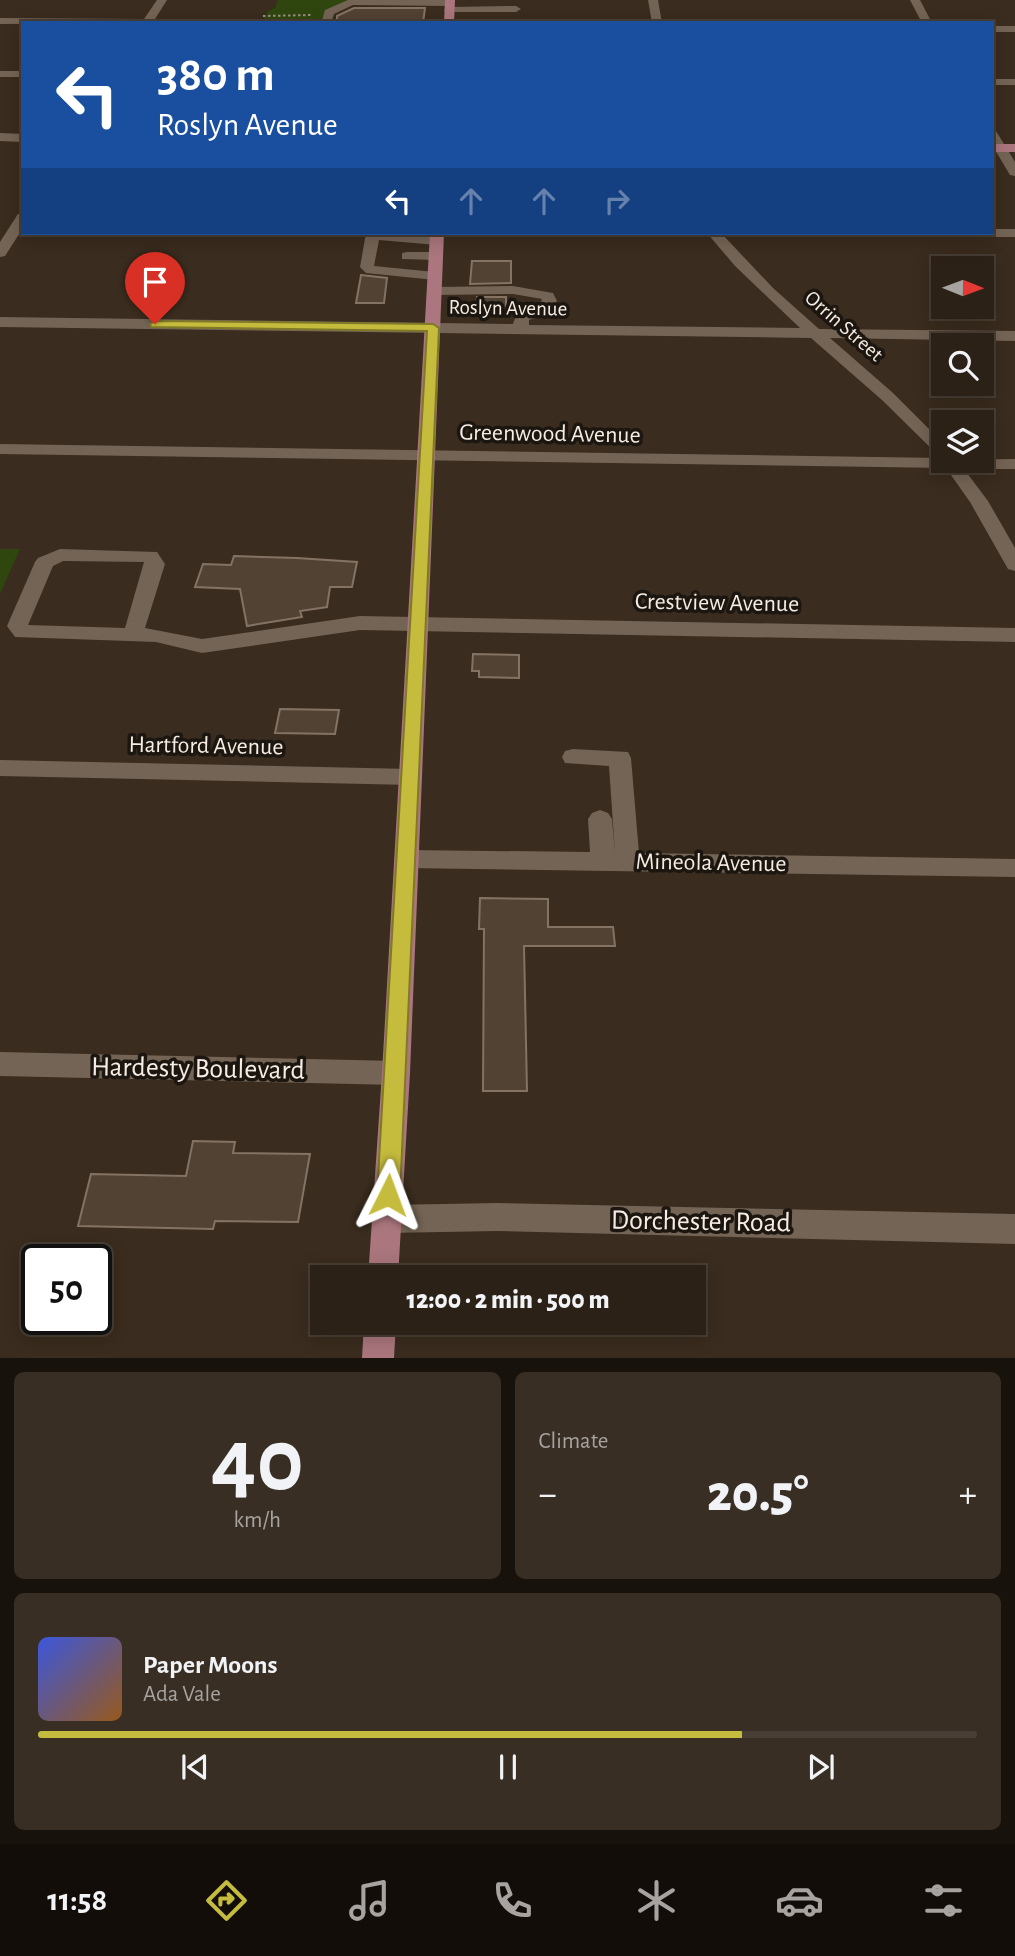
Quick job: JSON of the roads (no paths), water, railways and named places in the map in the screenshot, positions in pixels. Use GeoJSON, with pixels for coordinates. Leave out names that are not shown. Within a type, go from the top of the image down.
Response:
{"type":"FeatureCollection","features":[{"type":"Feature","properties":{"kind":"main road"},"geometry":{"type":"LineString","coordinates":[[996,148],[1015,148]]}},
{"type":"Feature","properties":{"kind":"main road"},"geometry":{"type":"LineString","coordinates":[[384,1265],[396,1073],[437,237]]}},
{"type":"Feature","properties":{"kind":"main road"},"geometry":{"type":"LineString","coordinates":[[378,1357],[379,1335]]}},
{"type":"Feature","properties":{"kind":"street"},"geometry":{"type":"LineString","coordinates":[[148,21],[162,0]]}},
{"type":"Feature","properties":{"kind":"street"},"geometry":{"type":"LineString","coordinates":[[653,0],[657,21]]}},
{"type":"Feature","properties":{"kind":"street"},"geometry":{"type":"LineString","coordinates":[[915,0],[927,21]]}},
{"type":"Feature","properties":{"kind":"street"},"geometry":{"type":"LineString","coordinates":[[322,19],[329,12],[354,1],[515,5]]}},
{"type":"Feature","properties":{"kind":"street"},"geometry":{"type":"LineString","coordinates":[[0,21],[21,21]]}},
{"type":"Feature","properties":{"kind":"street"},"geometry":{"type":"LineString","coordinates":[[994,29],[1015,29]]}},
{"type":"Feature","properties":{"kind":"street"},"geometry":{"type":"LineString","coordinates":[[0,74],[21,74]]}},
{"type":"Feature","properties":{"kind":"street"},"geometry":{"type":"LineString","coordinates":[[994,82],[1015,82]]}},
{"type":"Feature","properties":{"kind":"street"},"geometry":{"type":"LineString","coordinates":[[0,137],[21,138]]}},
{"type":"Feature","properties":{"kind":"street"},"geometry":{"type":"LineString","coordinates":[[996,148],[1015,172]]}},
{"type":"Feature","properties":{"kind":"street"},"geometry":{"type":"LineString","coordinates":[[0,221],[21,220]]}},
{"type":"Feature","properties":{"kind":"street"},"geometry":{"type":"LineString","coordinates":[[0,253],[21,222]]}},
{"type":"Feature","properties":{"kind":"street"},"geometry":{"type":"LineString","coordinates":[[994,233],[1015,233]]}},
{"type":"Feature","properties":{"kind":"street"},"geometry":{"type":"LineString","coordinates":[[372,235],[367,267],[372,270],[404,273],[435,283],[469,310],[513,290],[548,296],[550,301],[544,310],[521,318],[521,329]]}},
{"type":"Feature","properties":{"kind":"street"},"geometry":{"type":"LineString","coordinates":[[384,235],[437,237]]}},
{"type":"Feature","properties":{"kind":"street","name":"Orrin Street"},"geometry":{"type":"LineString","coordinates":[[715,235],[763,285],[901,407],[931,440]]}},
{"type":"Feature","properties":{"kind":"street"},"geometry":{"type":"LineString","coordinates":[[404,273],[409,237]]}},
{"type":"Feature","properties":{"kind":"street"},"geometry":{"type":"LineString","coordinates":[[407,256],[436,257]]}},
{"type":"Feature","properties":{"kind":"street","name":"Roslyn Avenue"},"geometry":{"type":"LineString","coordinates":[[0,322],[433,328],[469,310],[521,329],[1015,336]]}},
{"type":"Feature","properties":{"kind":"street","name":"Greenwood Avenue"},"geometry":{"type":"LineString","coordinates":[[0,449],[426,457],[931,459]]}},
{"type":"Feature","properties":{"kind":"street","name":"Greenwood Avenue"},"geometry":{"type":"LineString","coordinates":[[994,462],[1015,464]]}},
{"type":"Feature","properties":{"kind":"street","name":"Orrin Street"},"geometry":{"type":"LineString","coordinates":[[958,473],[993,525],[1015,565]]}},
{"type":"Feature","properties":{"kind":"street","name":"Crestview Avenue"},"geometry":{"type":"LineString","coordinates":[[133,635],[155,564],[150,556],[60,555],[45,562],[17,626],[22,632],[133,635],[156,635],[202,646],[360,623],[1015,635]]}},
{"type":"Feature","properties":{"kind":"street"},"geometry":{"type":"LineString","coordinates":[[573,757],[620,758],[628,862]]}},
{"type":"Feature","properties":{"kind":"street","name":"Hartford Avenue"},"geometry":{"type":"LineString","coordinates":[[0,768],[411,777]]}},
{"type":"Feature","properties":{"kind":"street"},"geometry":{"type":"LineString","coordinates":[[600,819],[603,861]]}},
{"type":"Feature","properties":{"kind":"street","name":"Mineola Avenue"},"geometry":{"type":"LineString","coordinates":[[406,859],[1015,868]]}},
{"type":"Feature","properties":{"kind":"street","name":"Hardesty Boulevard"},"geometry":{"type":"LineString","coordinates":[[0,1064],[396,1073]]}},
{"type":"Feature","properties":{"kind":"street","name":"Dorchester Road"},"geometry":{"type":"LineString","coordinates":[[387,1219],[497,1217],[1015,1229]]}}]}
